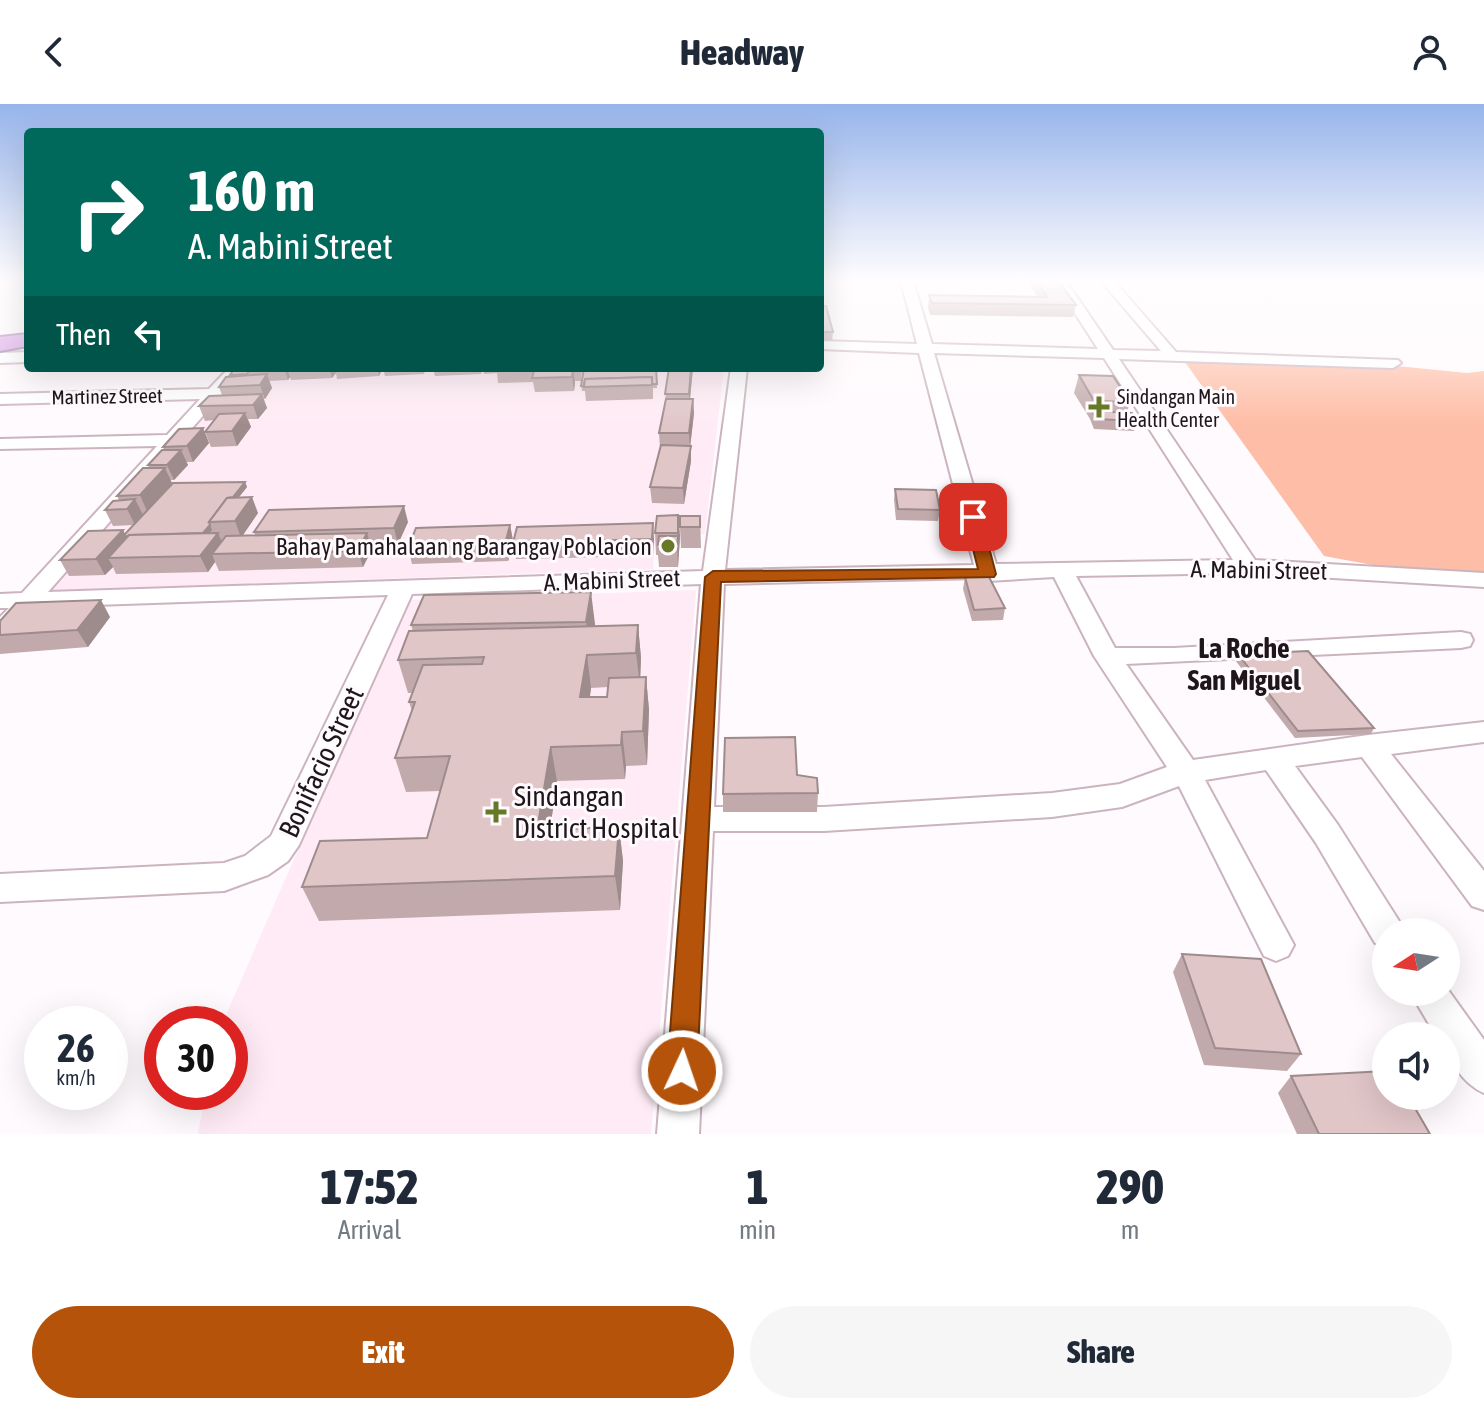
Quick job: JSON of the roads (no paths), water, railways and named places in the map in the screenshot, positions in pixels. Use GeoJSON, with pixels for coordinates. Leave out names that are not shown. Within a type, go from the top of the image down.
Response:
{"type":"FeatureCollection","features":[{"type":"Feature","properties":{"kind":"highway"},"geometry":{"type":"LineString","coordinates":[[0,344],[24,341]]}},
{"type":"Feature","properties":{"kind":"street"},"geometry":{"type":"LineString","coordinates":[[922,329],[988,574]]}},
{"type":"Feature","properties":{"kind":"street"},"geometry":{"type":"LineString","coordinates":[[1093,329],[1248,566]]}},
{"type":"Feature","properties":{"kind":"street"},"geometry":{"type":"LineString","coordinates":[[1151,329],[1171,355]]}},
{"type":"Feature","properties":{"kind":"street"},"geometry":{"type":"LineString","coordinates":[[824,345],[1393,363]]}},
{"type":"Feature","properties":{"kind":"street"},"geometry":{"type":"LineString","coordinates":[[0,358],[24,357]]}},
{"type":"Feature","properties":{"kind":"street"},"geometry":{"type":"LineString","coordinates":[[0,632],[169,440],[233,372]]}},
{"type":"Feature","properties":{"kind":"street"},"geometry":{"type":"LineString","coordinates":[[678,1134],[713,577],[739,372]]}},
{"type":"Feature","properties":{"kind":"street","name":"Martinez Street"},"geometry":{"type":"LineString","coordinates":[[0,399],[213,394]]}},
{"type":"Feature","properties":{"kind":"street"},"geometry":{"type":"LineString","coordinates":[[0,444],[169,440]]}},
{"type":"Feature","properties":{"kind":"street","name":"A. Mabini Street"},"geometry":{"type":"LineString","coordinates":[[0,601],[713,577],[988,574],[1248,566],[1484,580]]}},
{"type":"Feature","properties":{"kind":"street"},"geometry":{"type":"LineString","coordinates":[[1062,571],[1107,656],[1186,772],[1276,945]]}},
{"type":"Feature","properties":{"kind":"street","name":"Bonifacio Street"},"geometry":{"type":"LineString","coordinates":[[0,888],[224,877],[248,871],[266,862],[283,845],[403,588]]}},
{"type":"Feature","properties":{"kind":"street"},"geometry":{"type":"LineString","coordinates":[[1107,656],[1174,656],[1461,640]]}},
{"type":"Feature","properties":{"kind":"street"},"geometry":{"type":"LineString","coordinates":[[696,819],[824,819],[1052,805],[1122,795],[1186,772],[1368,745],[1484,732]]}},
{"type":"Feature","properties":{"kind":"street"},"geometry":{"type":"LineString","coordinates":[[1368,745],[1484,896]]}},
{"type":"Feature","properties":{"kind":"street"},"geometry":{"type":"LineString","coordinates":[[1273,758],[1327,834],[1378,918]]}},
{"type":"Feature","properties":{"kind":"street"},"geometry":{"type":"LineString","coordinates":[[1438,1006],[1484,1073]]}},
{"type":"Feature","properties":{"kind":"place","name":"Sindangan Main Health Center"},"geometry":{"type":"Point","coordinates":[1099,407]}},
{"type":"Feature","properties":{"kind":"place","name":"Bahay Pamahalaan ng Barangay Poblacion"},"geometry":{"type":"Point","coordinates":[668,546]}},
{"type":"Feature","properties":{"kind":"place","name":"Sindangan District Hospital"},"geometry":{"type":"Point","coordinates":[496,812]}},
{"type":"Feature","properties":{"kind":"district","name":"La Roche San Miguel"},"geometry":{"type":"Point","coordinates":[1244,664]}}]}
